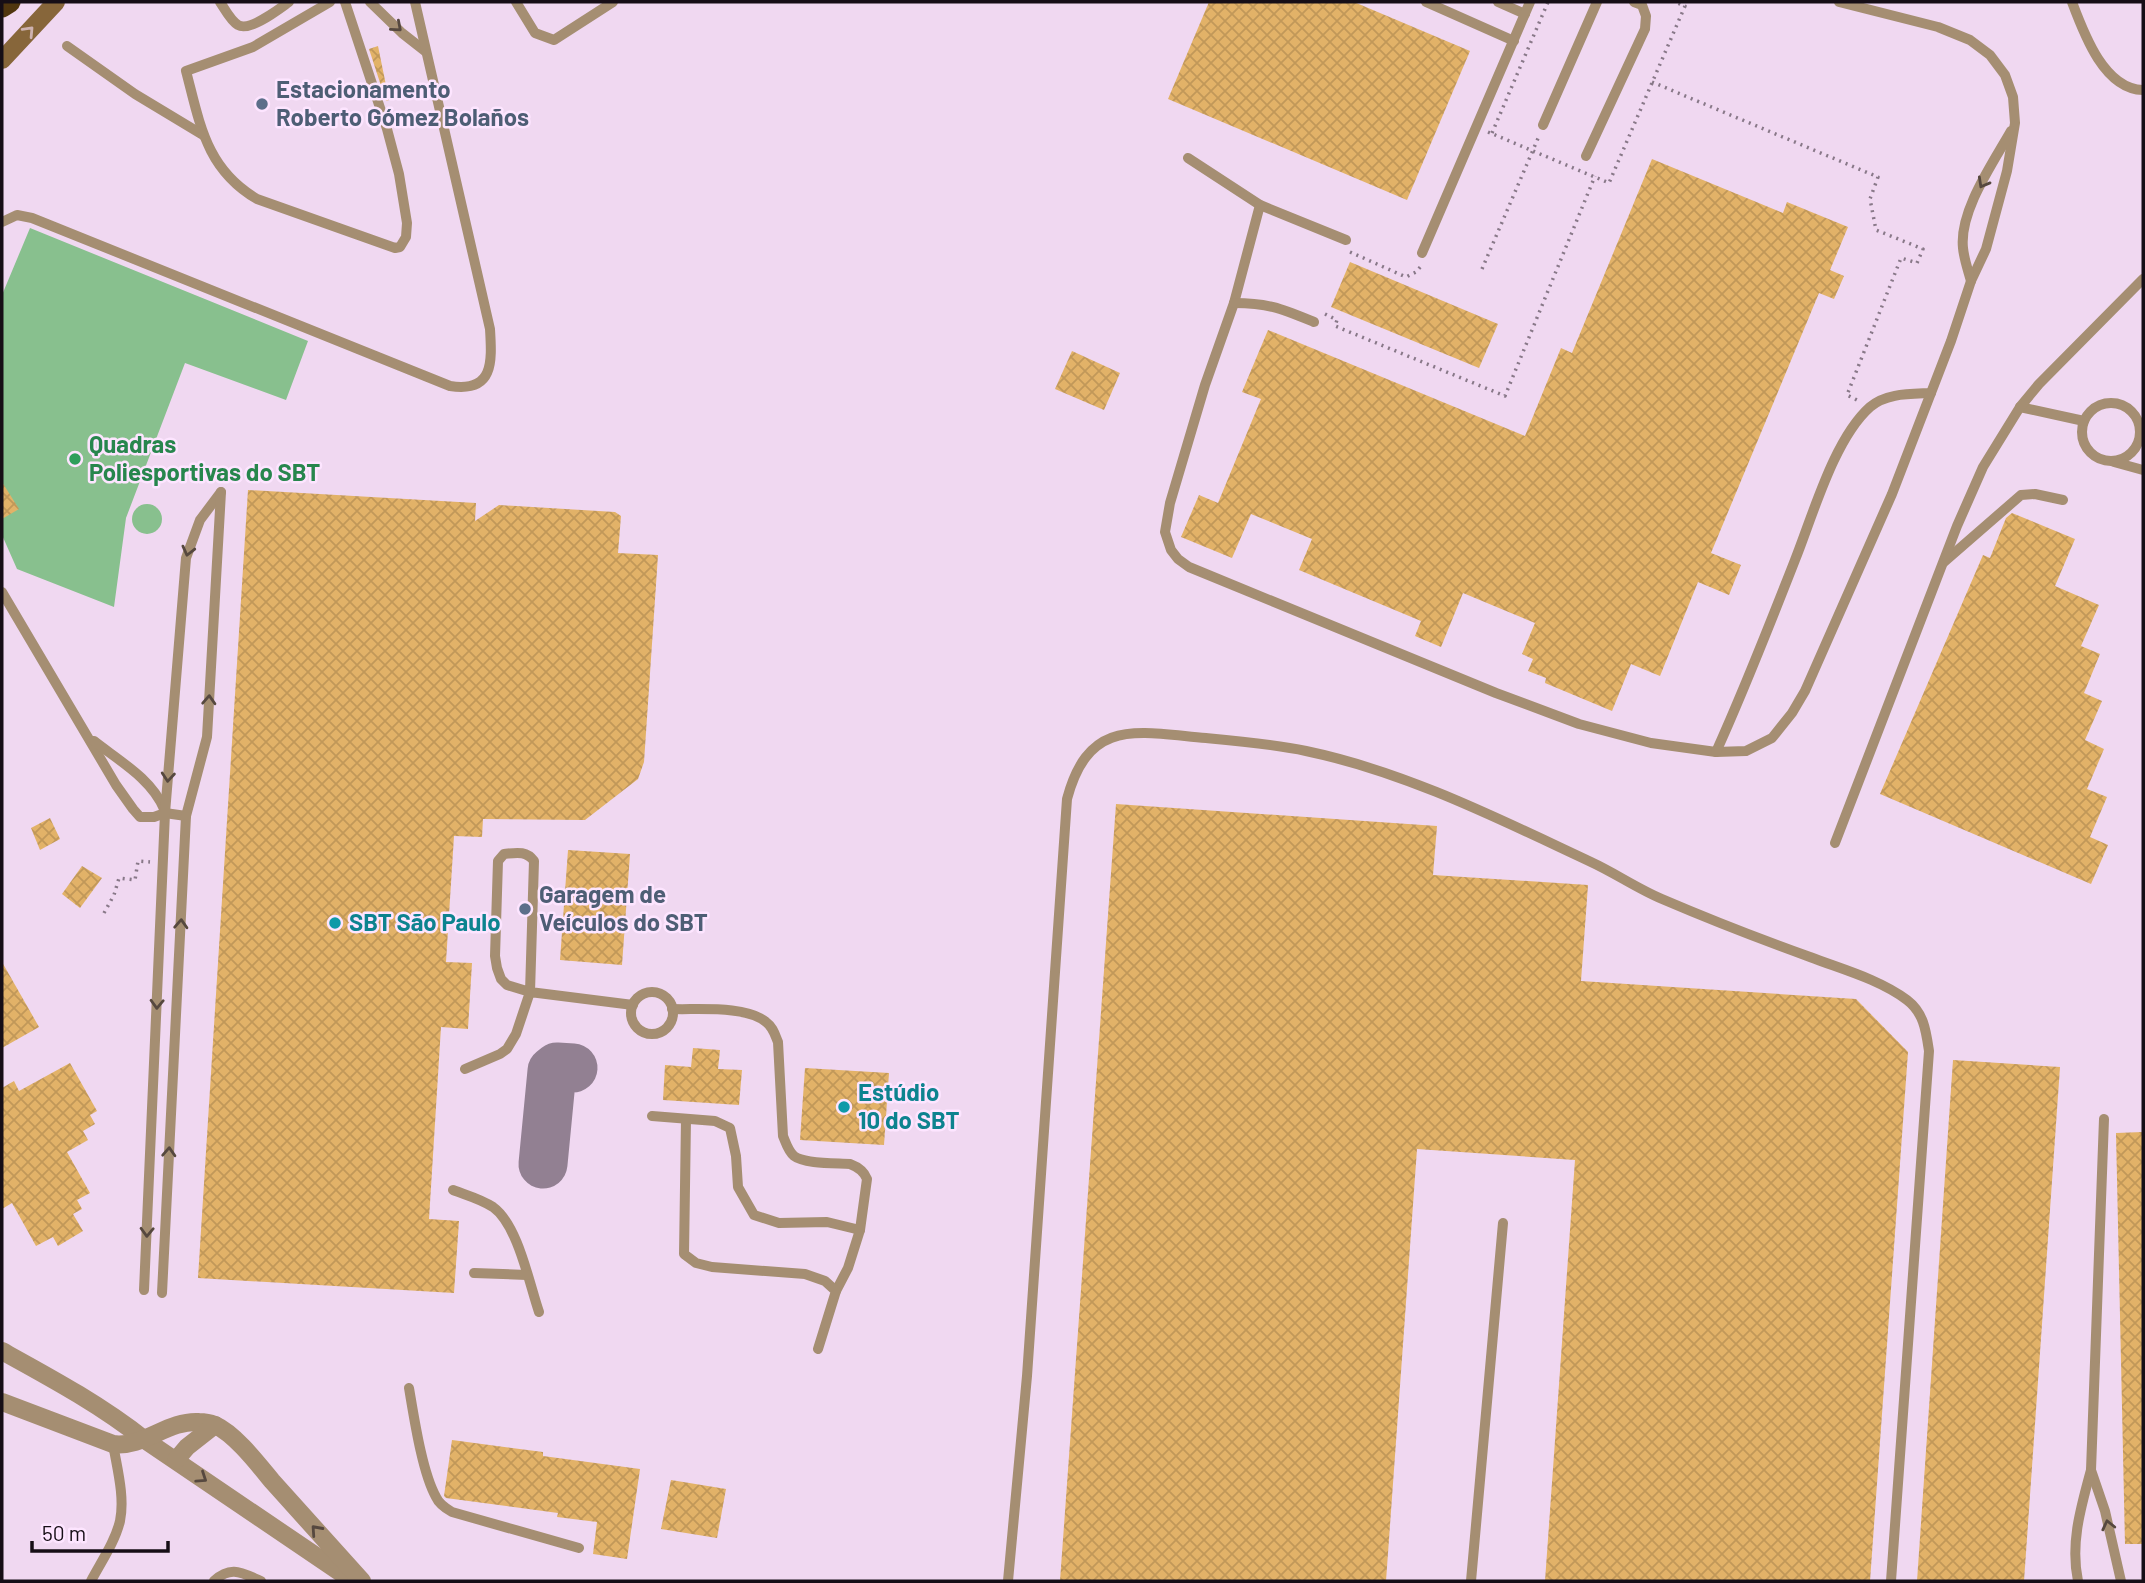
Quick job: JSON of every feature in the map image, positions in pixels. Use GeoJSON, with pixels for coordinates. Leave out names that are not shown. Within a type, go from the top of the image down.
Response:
{"type":"FeatureCollection","features":[{"type":"Feature","properties":{"kind":"highway"},"geometry":{"type":"LineString","coordinates":[[2,8],[10,2]]}},
{"type":"Feature","properties":{"kind":"main road"},"geometry":{"type":"LineString","coordinates":[[2,60],[56,2]]}},
{"type":"Feature","properties":{"kind":"street"},"geometry":{"type":"LineString","coordinates":[[2,1351],[121,1421],[354,1581]]}},
{"type":"Feature","properties":{"kind":"street"},"geometry":{"type":"LineString","coordinates":[[2,1402],[113,1444],[125,1446],[187,1422],[215,1425],[241,1446],[362,1581]]}},
{"type":"Feature","properties":{"kind":"street"},"geometry":{"type":"LineString","coordinates":[[176,1460],[187,1447],[215,1425]]}},
{"type":"Feature","properties":{"kind":"lane"},"geometry":{"type":"LineString","coordinates":[[220,2],[232,20],[245,27],[254,25],[289,2]]}},
{"type":"Feature","properties":{"kind":"lane"},"geometry":{"type":"LineString","coordinates":[[330,2],[253,47],[186,71],[203,135],[223,173],[239,188],[257,198],[370,240],[395,248],[400,247],[406,237],[407,223],[399,174],[345,2]]}},
{"type":"Feature","properties":{"kind":"lane"},"geometry":{"type":"LineString","coordinates":[[2,222],[17,215],[32,218],[450,386],[473,387],[482,380],[491,359],[490,329],[415,2]]}},
{"type":"Feature","properties":{"kind":"lane"},"geometry":{"type":"LineString","coordinates":[[516,2],[535,33],[554,40],[612,2]]}},
{"type":"Feature","properties":{"kind":"lane"},"geometry":{"type":"LineString","coordinates":[[1426,2],[1514,41]]}},
{"type":"Feature","properties":{"kind":"lane"},"geometry":{"type":"LineString","coordinates":[[1498,2],[1525,14]]}},
{"type":"Feature","properties":{"kind":"lane"},"geometry":{"type":"LineString","coordinates":[[1422,253],[1530,2]]}},
{"type":"Feature","properties":{"kind":"lane"},"geometry":{"type":"LineString","coordinates":[[1543,125],[1597,2]]}},
{"type":"Feature","properties":{"kind":"lane"},"geometry":{"type":"LineString","coordinates":[[1587,156],[1645,29],[1646,16],[1642,5],[1634,2]]}},
{"type":"Feature","properties":{"kind":"lane"},"geometry":{"type":"LineString","coordinates":[[1260,205],[1234,303],[1205,385],[1170,503],[1165,532],[1171,550],[1178,559],[1189,567],[1496,693],[1567,719],[1651,743],[1716,752],[1746,751],[1772,738],[1805,691],[1892,494],[1951,341],[1971,281],[1986,249],[2007,171],[2015,122],[2013,97],[2005,75],[1990,55],[1970,40],[1938,27],[1839,2]]}},
{"type":"Feature","properties":{"kind":"lane"},"geometry":{"type":"LineString","coordinates":[[2072,2],[2081,26],[2107,72],[2131,90],[2143,90]]}},
{"type":"Feature","properties":{"kind":"lane"},"geometry":{"type":"LineString","coordinates":[[374,3],[425,51]]}},
{"type":"Feature","properties":{"kind":"lane"},"geometry":{"type":"LineString","coordinates":[[67,46],[135,94],[203,135]]}},
{"type":"Feature","properties":{"kind":"lane"},"geometry":{"type":"LineString","coordinates":[[1971,281],[1963,250],[1966,215],[2015,122]]}},
{"type":"Feature","properties":{"kind":"lane"},"geometry":{"type":"LineString","coordinates":[[1188,158],[1260,205],[1346,240]]}},
{"type":"Feature","properties":{"kind":"lane"},"geometry":{"type":"LineString","coordinates":[[1835,843],[1983,467],[2020,407],[2143,279]]}},
{"type":"Feature","properties":{"kind":"lane"},"geometry":{"type":"LineString","coordinates":[[1234,303],[1275,306],[1314,322]]}},
{"type":"Feature","properties":{"kind":"lane"},"geometry":{"type":"LineString","coordinates":[[1716,752],[1747,683],[1832,466],[1853,427],[1871,406],[1887,398],[1901,394],[1931,393]]}},
{"type":"Feature","properties":{"kind":"lane"},"geometry":{"type":"LineString","coordinates":[[2108,461],[2125,457],[2142,437],[2136,416],[2123,405],[2113,403],[2096,407],[2084,421],[2083,439],[2092,454],[2108,461],[2143,470]]}},
{"type":"Feature","properties":{"kind":"lane"},"geometry":{"type":"LineString","coordinates":[[2020,407],[2084,421]]}},
{"type":"Feature","properties":{"kind":"lane"},"geometry":{"type":"LineString","coordinates":[[145,1290],[165,813],[186,558],[200,520],[221,492],[207,737],[186,816],[162,1293]]}},
{"type":"Feature","properties":{"kind":"lane"},"geometry":{"type":"LineString","coordinates":[[1943,563],[2021,495],[2035,494],[2063,500]]}},
{"type":"Feature","properties":{"kind":"lane"},"geometry":{"type":"LineString","coordinates":[[2,592],[133,809],[141,817],[154,817],[165,813],[186,816]]}},
{"type":"Feature","properties":{"kind":"lane"},"geometry":{"type":"LineString","coordinates":[[1008,1581],[1027,1376],[1067,799],[1073,777],[1084,756],[1098,743],[1116,736],[1146,733],[1245,741],[1305,750],[1359,764],[1460,802],[1613,872],[1658,897],[1856,975],[1906,999],[1918,1010],[1926,1026],[1929,1051],[1891,1581]]}},
{"type":"Feature","properties":{"kind":"lane"},"geometry":{"type":"LineString","coordinates":[[89,737],[138,775],[160,800],[165,813]]}},
{"type":"Feature","properties":{"kind":"lane"},"geometry":{"type":"LineString","coordinates":[[465,1069],[507,1049],[516,1034],[530,992],[534,860],[524,853],[504,854],[499,861],[495,956],[501,979],[507,985],[530,992],[632,1005]]}},
{"type":"Feature","properties":{"kind":"lane"},"geometry":{"type":"LineString","coordinates":[[653,992],[663,995],[672,1009],[672,1018],[661,1032],[649,1034],[633,1021],[630,1011],[632,1005],[642,996],[653,992]]}},
{"type":"Feature","properties":{"kind":"lane"},"geometry":{"type":"LineString","coordinates":[[672,1009],[738,1011],[765,1020],[778,1042],[783,1136],[787,1147],[793,1156],[802,1160],[850,1164],[865,1174],[867,1179],[855,1251],[836,1291],[818,1349]]}},
{"type":"Feature","properties":{"kind":"lane"},"geometry":{"type":"LineString","coordinates":[[652,1116],[715,1121],[730,1128],[736,1156],[738,1187],[754,1215],[779,1223],[827,1222],[860,1230]]}},
{"type":"Feature","properties":{"kind":"lane"},"geometry":{"type":"LineString","coordinates":[[687,1119],[684,1254],[696,1263],[712,1266],[805,1274],[824,1281],[836,1291]]}},
{"type":"Feature","properties":{"kind":"lane"},"geometry":{"type":"LineString","coordinates":[[2078,1581],[2074,1563],[2075,1539],[2091,1470],[2104,1119]]}},
{"type":"Feature","properties":{"kind":"lane"},"geometry":{"type":"LineString","coordinates":[[453,1190],[494,1208],[508,1225],[538,1312]]}},
{"type":"Feature","properties":{"kind":"lane"},"geometry":{"type":"LineString","coordinates":[[1471,1581],[1503,1223]]}},
{"type":"Feature","properties":{"kind":"lane"},"geometry":{"type":"LineString","coordinates":[[474,1273],[527,1275]]}},
{"type":"Feature","properties":{"kind":"lane"},"geometry":{"type":"LineString","coordinates":[[409,1388],[427,1472],[436,1497],[443,1507],[452,1512],[579,1548]]}},
{"type":"Feature","properties":{"kind":"lane"},"geometry":{"type":"LineString","coordinates":[[91,1581],[120,1520],[113,1444]]}},
{"type":"Feature","properties":{"kind":"lane"},"geometry":{"type":"LineString","coordinates":[[2091,1470],[2105,1511],[2121,1581]]}},
{"type":"Feature","properties":{"kind":"lane"},"geometry":{"type":"LineString","coordinates":[[214,1581],[224,1573],[233,1572],[261,1581]]}},
{"type":"Feature","properties":{"kind":"path"},"geometry":{"type":"LineString","coordinates":[[1492,133],[1548,2]]}},
{"type":"Feature","properties":{"kind":"path"},"geometry":{"type":"LineString","coordinates":[[1652,82],[1878,177],[1870,199],[1876,230],[1923,249],[1917,263],[1901,258],[1847,395],[1871,406]]}},
{"type":"Feature","properties":{"kind":"path"},"geometry":{"type":"LineString","coordinates":[[1482,269],[1543,125]]}},
{"type":"Feature","properties":{"kind":"path"},"geometry":{"type":"LineString","coordinates":[[1314,310],[1337,320],[1335,326],[1505,396],[1595,176]]}},
{"type":"Feature","properties":{"kind":"path"},"geometry":{"type":"LineString","coordinates":[[104,913],[114,895],[119,878],[135,880],[138,861],[151,862]]}},
{"type":"Feature","properties":{"kind":"green space","name":"Quadras Poliesportivas do SBT"},"geometry":{"type":"Polygon","coordinates":[[[30,228],[308,341],[286,400],[185,363],[126,518],[114,607],[17,569],[2,535],[2,295],[30,228]]]}},
{"type":"Feature","properties":{"kind":"green space"},"geometry":{"type":"Polygon","coordinates":[[[147,504],[153,505],[161,513],[161,525],[153,533],[147,534],[141,533],[133,525],[132,519],[133,513],[141,505],[147,504]]]}},
{"type":"Feature","properties":{"kind":"building"},"geometry":{"type":"Polygon","coordinates":[[[1209,2],[1354,2],[1470,51],[1407,200],[1168,99],[1209,2]]]}},
{"type":"Feature","properties":{"kind":"building"},"geometry":{"type":"Polygon","coordinates":[[[378,46],[389,100],[386,101],[369,49],[378,46]]]}},
{"type":"Feature","properties":{"kind":"building"},"geometry":{"type":"Polygon","coordinates":[[[1652,159],[1783,213],[1787,202],[1848,227],[1830,270],[1844,276],[1834,299],[1819,293],[1711,553],[1741,565],[1729,595],[1698,582],[1660,676],[1631,664],[1612,711],[1545,683],[1546,678],[1528,671],[1533,659],[1522,654],[1535,623],[1463,593],[1441,647],[1415,636],[1421,621],[1299,570],[1312,539],[1251,514],[1232,558],[1181,537],[1199,495],[1218,503],[1261,399],[1242,392],[1268,330],[1525,436],[1561,348],[1572,353],[1652,159]]]}},
{"type":"Feature","properties":{"kind":"building"},"geometry":{"type":"Polygon","coordinates":[[[1350,262],[1498,324],[1479,368],[1331,307],[1350,262]]]}},
{"type":"Feature","properties":{"kind":"building"},"geometry":{"type":"Polygon","coordinates":[[[1072,351],[1120,373],[1104,410],[1055,389],[1072,351]]]}},
{"type":"Feature","properties":{"kind":"building"},"geometry":{"type":"Polygon","coordinates":[[[2,482],[19,509],[2,519],[2,482]]]}},
{"type":"Feature","properties":{"kind":"building","name":"SBT São Paulo"},"geometry":{"type":"Polygon","coordinates":[[[248,490],[476,503],[475,521],[499,505],[615,512],[621,516],[618,553],[658,555],[644,762],[638,779],[585,820],[483,819],[482,837],[454,836],[446,962],[472,963],[468,1029],[441,1027],[429,1219],[459,1221],[454,1293],[198,1278],[248,490]]]}},
{"type":"Feature","properties":{"kind":"building"},"geometry":{"type":"Polygon","coordinates":[[[2012,513],[2075,539],[2055,586],[2099,605],[2081,646],[2100,654],[2084,693],[2102,701],[2085,740],[2104,749],[2087,789],[2107,797],[2090,837],[2108,845],[2091,884],[1880,794],[1983,555],[1990,558],[2006,518],[2012,513]]]}},
{"type":"Feature","properties":{"kind":"building"},"geometry":{"type":"Polygon","coordinates":[[[1116,804],[1437,826],[1433,875],[1588,885],[1581,981],[1856,999],[1908,1052],[1870,1581],[1545,1581],[1575,1160],[1417,1149],[1386,1581],[1060,1581],[1116,804]]]}},
{"type":"Feature","properties":{"kind":"building"},"geometry":{"type":"Polygon","coordinates":[[[50,818],[60,839],[40,850],[31,828],[50,818]]]}},
{"type":"Feature","properties":{"kind":"building"},"geometry":{"type":"Polygon","coordinates":[[[568,850],[630,854],[622,965],[560,960],[568,850]]]}},
{"type":"Feature","properties":{"kind":"building"},"geometry":{"type":"Polygon","coordinates":[[[82,866],[102,878],[80,908],[62,894],[82,866]]]}},
{"type":"Feature","properties":{"kind":"building"},"geometry":{"type":"Polygon","coordinates":[[[2,962],[39,1027],[2,1048],[2,962]]]}},
{"type":"Feature","properties":{"kind":"building"},"geometry":{"type":"Polygon","coordinates":[[[693,1048],[720,1050],[718,1069],[742,1070],[739,1105],[663,1100],[665,1065],[691,1067],[693,1048]]]}},
{"type":"Feature","properties":{"kind":"building"},"geometry":{"type":"Polygon","coordinates":[[[1953,1060],[2060,1067],[2024,1581],[1917,1581],[1953,1060]]]}},
{"type":"Feature","properties":{"kind":"building"},"geometry":{"type":"Polygon","coordinates":[[[70,1063],[97,1111],[90,1115],[95,1124],[83,1131],[88,1140],[67,1152],[90,1193],[77,1200],[82,1209],[73,1214],[83,1231],[58,1246],[53,1237],[36,1246],[12,1203],[2,1209],[2,1088],[14,1081],[19,1091],[70,1063]]]}},
{"type":"Feature","properties":{"kind":"building","name":"Estúdio 10 do SBT"},"geometry":{"type":"Polygon","coordinates":[[[805,1068],[889,1073],[884,1145],[800,1140],[805,1068]]]}},
{"type":"Feature","properties":{"kind":"building"},"geometry":{"type":"Polygon","coordinates":[[[2143,1132],[2143,1544],[2125,1544],[2116,1133],[2143,1132]]]}},
{"type":"Feature","properties":{"kind":"building"},"geometry":{"type":"Polygon","coordinates":[[[452,1440],[640,1469],[627,1559],[593,1554],[597,1522],[557,1517],[558,1513],[446,1498],[444,1496],[452,1440]]]}},
{"type":"Feature","properties":{"kind":"building"},"geometry":{"type":"Polygon","coordinates":[[[671,1480],[726,1489],[717,1538],[661,1529],[671,1480]]]}},
{"type":"Feature","properties":{"kind":"taxiway"},"geometry":{"type":"LineString","coordinates":[[543,1164],[552,1071],[557,1067],[573,1068]]}},
{"type":"Feature","properties":{"kind":"place","name":"Estacionamento Roberto Gómez Bolaños"},"geometry":{"type":"Point","coordinates":[262,104]}},
{"type":"Feature","properties":{"kind":"place","name":"Quadras Poliesportivas do SBT"},"geometry":{"type":"Point","coordinates":[75,459]}},
{"type":"Feature","properties":{"kind":"place","name":"Garagem de Veículos do SBT"},"geometry":{"type":"Point","coordinates":[525,909]}},
{"type":"Feature","properties":{"kind":"place","name":"SBT São Paulo"},"geometry":{"type":"Point","coordinates":[335,923]}},
{"type":"Feature","properties":{"kind":"place","name":"Estúdio 10 do SBT"},"geometry":{"type":"Point","coordinates":[844,1107]}}]}
